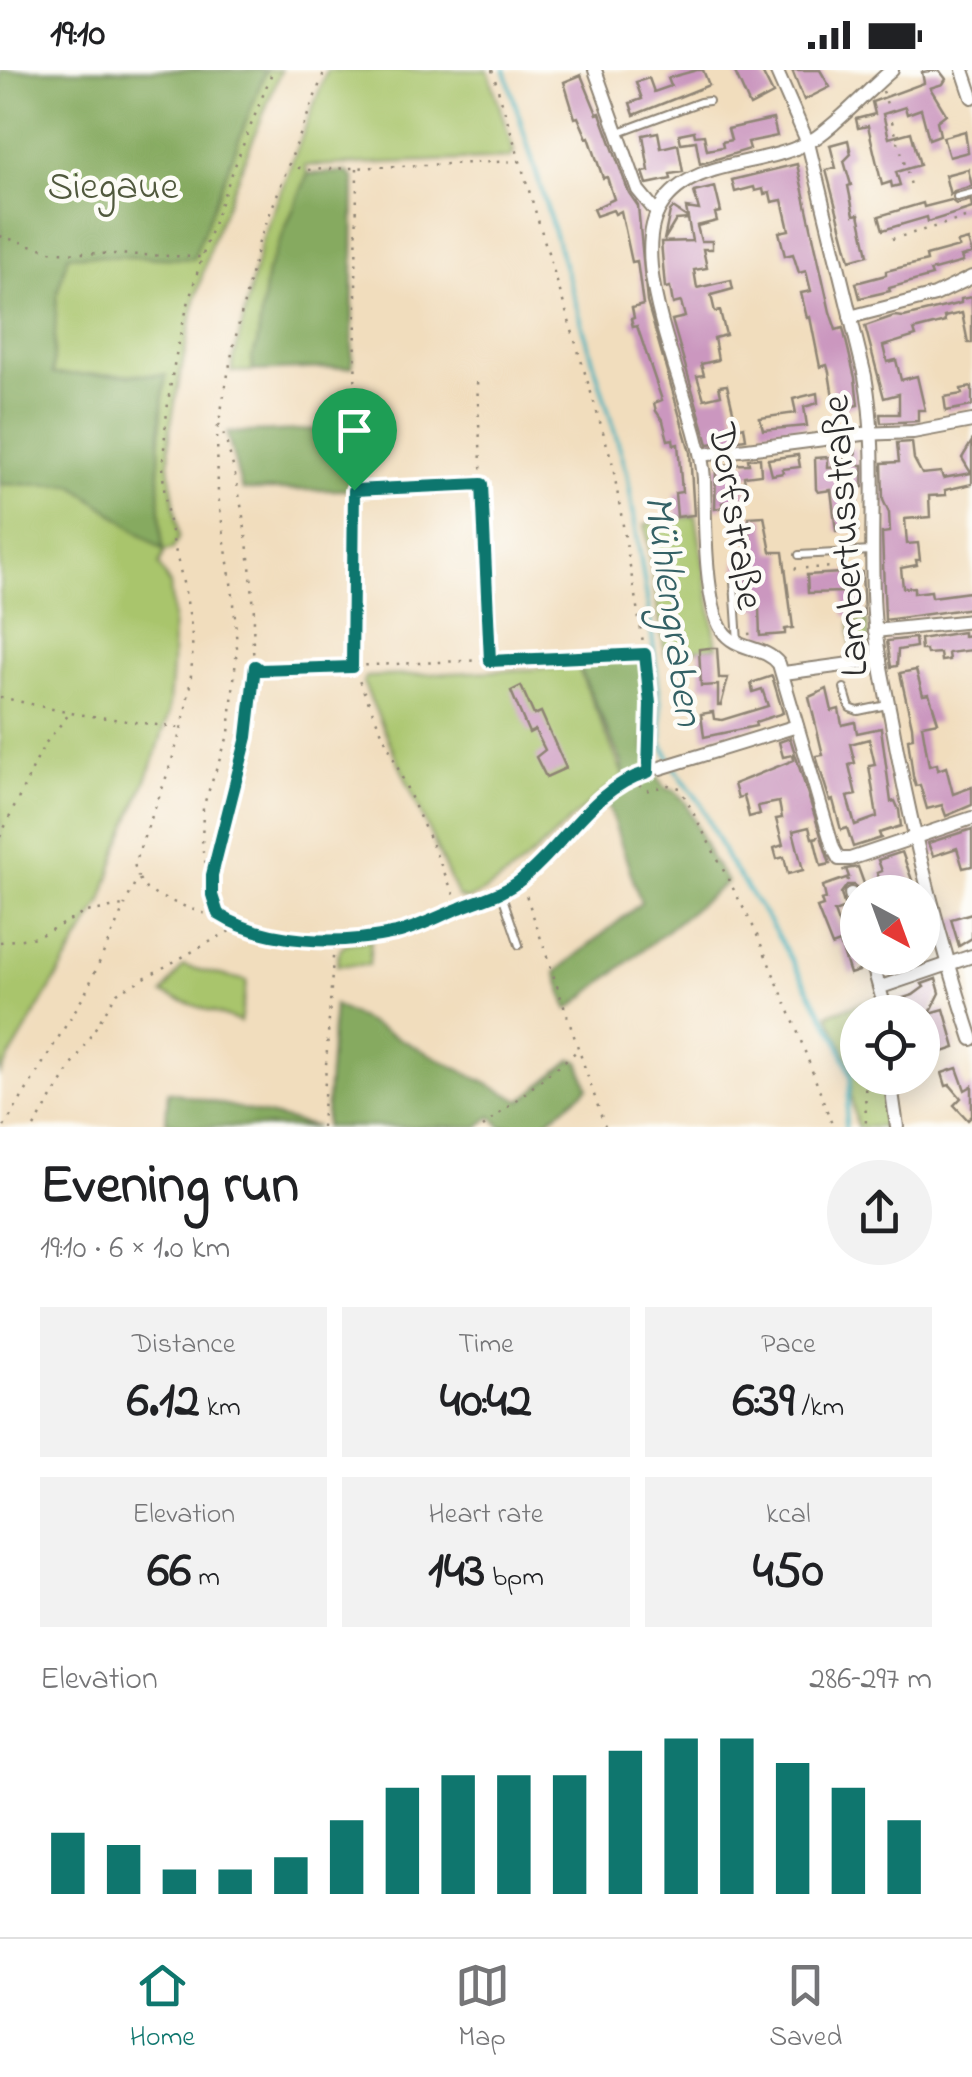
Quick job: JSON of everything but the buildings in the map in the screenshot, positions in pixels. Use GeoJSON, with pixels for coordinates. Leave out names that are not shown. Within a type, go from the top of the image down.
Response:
{"type":"FeatureCollection","features":[{"type":"Feature","properties":{"kind":"street"},"geometry":{"type":"LineString","coordinates":[[596,70],[638,190],[657,213],[675,190],[697,176],[773,157],[808,143],[892,70]]}},
{"type":"Feature","properties":{"kind":"street","name":"Lambertusstraße"},"geometry":{"type":"LineString","coordinates":[[776,70],[808,143],[868,390],[875,631],[913,836],[947,964],[972,1039]]}},
{"type":"Feature","properties":{"kind":"street"},"geometry":{"type":"LineString","coordinates":[[963,70],[972,97]]}},
{"type":"Feature","properties":{"kind":"street","name":"Dorfstraße"},"geometry":{"type":"LineString","coordinates":[[657,213],[650,234],[658,307],[701,455],[716,612],[722,630],[738,644],[766,651],[784,673]]}},
{"type":"Feature","properties":{"kind":"street"},"geometry":{"type":"LineString","coordinates":[[850,317],[935,295],[972,277]]}},
{"type":"Feature","properties":{"kind":"street"},"geometry":{"type":"LineString","coordinates":[[701,455],[972,422]]}},
{"type":"Feature","properties":{"kind":"street"},"geometry":{"type":"LineString","coordinates":[[875,631],[972,621]]}},
{"type":"Feature","properties":{"kind":"street"},"geometry":{"type":"LineString","coordinates":[[880,660],[784,673],[832,848],[839,859],[850,859],[972,818]]}},
{"type":"Feature","properties":{"kind":"street"},"geometry":{"type":"LineString","coordinates":[[654,770],[797,726]]}},
{"type":"Feature","properties":{"kind":"street"},"geometry":{"type":"LineString","coordinates":[[881,987],[972,956]]}},
{"type":"Feature","properties":{"kind":"street"},"geometry":{"type":"LineString","coordinates":[[877,975],[883,995]]}},
{"type":"Feature","properties":{"kind":"street"},"geometry":{"type":"LineString","coordinates":[[893,1095],[898,1127]]}},
{"type":"Feature","properties":{"kind":"lane"},"geometry":{"type":"LineString","coordinates":[[619,132],[709,102]]}},
{"type":"Feature","properties":{"kind":"lane"},"geometry":{"type":"LineString","coordinates":[[957,197],[972,193]]}},
{"type":"Feature","properties":{"kind":"lane"},"geometry":{"type":"LineString","coordinates":[[799,554],[872,558]]}},
{"type":"Feature","properties":{"kind":"lane"},"geometry":{"type":"LineString","coordinates":[[734,582],[738,644]]}},
{"type":"Feature","properties":{"kind":"lane"},"geometry":{"type":"LineString","coordinates":[[844,688],[850,708],[858,711],[889,705]]}},
{"type":"Feature","properties":{"kind":"lane"},"geometry":{"type":"LineString","coordinates":[[480,900],[522,880],[616,785],[654,770]]}},
{"type":"Feature","properties":{"kind":"lane"},"geometry":{"type":"LineString","coordinates":[[501,892],[519,945]]}},
{"type":"Feature","properties":{"kind":"path"},"geometry":{"type":"LineString","coordinates":[[273,70],[200,257],[165,430],[164,486],[192,636],[190,686],[180,728],[134,864],[146,889],[157,896],[202,913],[218,914],[239,927],[272,934],[334,940],[398,932],[480,900]]}},
{"type":"Feature","properties":{"kind":"path"},"geometry":{"type":"LineString","coordinates":[[218,914],[202,848],[203,807],[229,734],[237,648],[218,495],[219,422],[252,264],[325,70]]}},
{"type":"Feature","properties":{"kind":"path"},"geometry":{"type":"LineString","coordinates":[[492,70],[603,424],[619,490],[650,704],[654,770]]}},
{"type":"Feature","properties":{"kind":"path"},"geometry":{"type":"LineString","coordinates":[[880,80],[911,185]]}},
{"type":"Feature","properties":{"kind":"path"},"geometry":{"type":"LineString","coordinates":[[288,163],[305,170],[520,161]]}},
{"type":"Feature","properties":{"kind":"path"},"geometry":{"type":"LineString","coordinates":[[357,168],[352,667],[460,908]]}},
{"type":"Feature","properties":{"kind":"path"},"geometry":{"type":"LineString","coordinates":[[892,239],[972,216]]}},
{"type":"Feature","properties":{"kind":"path"},"geometry":{"type":"LineString","coordinates":[[0,236],[54,252],[200,257]]}},
{"type":"Feature","properties":{"kind":"path"},"geometry":{"type":"LineString","coordinates":[[477,382],[490,661]]}},
{"type":"Feature","properties":{"kind":"path"},"geometry":{"type":"LineString","coordinates":[[212,895],[212,875],[247,737],[255,666],[254,600],[236,482],[219,422]]}},
{"type":"Feature","properties":{"kind":"path"},"geometry":{"type":"LineString","coordinates":[[354,490],[482,484]]}},
{"type":"Feature","properties":{"kind":"path"},"geometry":{"type":"LineString","coordinates":[[784,570],[872,558]]}},
{"type":"Feature","properties":{"kind":"path"},"geometry":{"type":"LineString","coordinates":[[255,666],[260,670],[643,654]]}},
{"type":"Feature","properties":{"kind":"path"},"geometry":{"type":"LineString","coordinates":[[0,697],[70,713],[180,728]]}},
{"type":"Feature","properties":{"kind":"path"},"geometry":{"type":"LineString","coordinates":[[0,837],[44,744],[70,713]]}},
{"type":"Feature","properties":{"kind":"path"},"geometry":{"type":"LineString","coordinates":[[635,776],[645,792],[669,786],[680,788],[754,928],[796,1025],[833,1127]]}},
{"type":"Feature","properties":{"kind":"path"},"geometry":{"type":"LineString","coordinates":[[842,867],[845,875]]}},
{"type":"Feature","properties":{"kind":"path"},"geometry":{"type":"LineString","coordinates":[[4,1127],[70,1021],[138,876]]}},
{"type":"Feature","properties":{"kind":"path"},"geometry":{"type":"LineString","coordinates":[[522,880],[605,1127]]}},
{"type":"Feature","properties":{"kind":"path"},"geometry":{"type":"LineString","coordinates":[[0,942],[37,937],[86,912],[124,906]]}},
{"type":"Feature","properties":{"kind":"path"},"geometry":{"type":"LineString","coordinates":[[34,1127],[117,993],[208,940],[239,927]]}},
{"type":"Feature","properties":{"kind":"path"},"geometry":{"type":"LineString","coordinates":[[322,1127],[334,940]]}},
{"type":"Feature","properties":{"kind":"path"},"geometry":{"type":"LineString","coordinates":[[483,1127],[578,1050]]}},
{"type":"Feature","properties":{"kind":"path"},"geometry":{"type":"LineString","coordinates":[[865,1095],[866,1127]]}},
{"type":"Feature","properties":{"kind":"green space","name":"Siegaue"},"geometry":{"type":"Polygon","coordinates":[[[0,70],[281,70],[212,241],[194,304],[170,429],[169,465],[179,536],[173,549],[165,551],[159,565],[170,585],[173,615],[168,716],[102,901],[0,1074],[0,70]]]}},
{"type":"Feature","properties":{"kind":"green space"},"geometry":{"type":"Polygon","coordinates":[[[0,70],[266,70],[193,259],[68,255],[57,294],[53,374],[166,375],[159,462],[163,550],[73,485],[0,484],[0,70]]]}},
{"type":"Feature","properties":{"kind":"green space"},"geometry":{"type":"Polygon","coordinates":[[[327,70],[488,70],[514,152],[510,158],[305,166],[306,185],[267,272],[253,371],[231,372],[261,243],[327,70]]]}},
{"type":"Feature","properties":{"kind":"green space"},"geometry":{"type":"Polygon","coordinates":[[[347,172],[354,178],[352,367],[253,371],[267,272],[308,174],[347,172]]]}},
{"type":"Feature","properties":{"kind":"green space"},"geometry":{"type":"Polygon","coordinates":[[[352,428],[350,490],[242,490],[227,433],[352,428]]]}},
{"type":"Feature","properties":{"kind":"green space"},"geometry":{"type":"Polygon","coordinates":[[[696,516],[717,647],[665,655],[645,524],[696,516]]]}},
{"type":"Feature","properties":{"kind":"green space"},"geometry":{"type":"Polygon","coordinates":[[[867,620],[871,649],[864,658],[852,660],[850,622],[867,620]]]}},
{"type":"Feature","properties":{"kind":"green space"},"geometry":{"type":"Polygon","coordinates":[[[649,656],[645,744],[649,761],[664,787],[676,792],[686,803],[712,860],[727,882],[568,1010],[556,972],[641,903],[606,799],[625,785],[622,763],[576,660],[649,656]]]}},
{"type":"Feature","properties":{"kind":"green space"},"geometry":{"type":"Polygon","coordinates":[[[578,667],[624,777],[510,874],[467,900],[458,897],[363,682],[366,677],[578,667]]]}},
{"type":"Feature","properties":{"kind":"green space"},"geometry":{"type":"Polygon","coordinates":[[[371,940],[369,965],[337,965],[343,946],[371,940]]]}},
{"type":"Feature","properties":{"kind":"green space"},"geometry":{"type":"Polygon","coordinates":[[[183,966],[247,981],[240,1022],[163,994],[183,966]]]}},
{"type":"Feature","properties":{"kind":"green space"},"geometry":{"type":"Polygon","coordinates":[[[334,1005],[521,1101],[572,1059],[579,1062],[588,1088],[540,1127],[501,1127],[492,1116],[478,1127],[325,1127],[334,1005]]]}},
{"type":"Feature","properties":{"kind":"green space"},"geometry":{"type":"Polygon","coordinates":[[[840,1010],[840,1041],[828,1014],[840,1010]]]}},
{"type":"Feature","properties":{"kind":"green space"},"geometry":{"type":"Polygon","coordinates":[[[168,1091],[317,1127],[187,1127],[166,1122],[168,1091]]]}},
{"type":"Feature","properties":{"kind":"green space"},"geometry":{"type":"Polygon","coordinates":[[[883,1095],[888,1127],[857,1127],[851,1096],[883,1095]]]}},
{"type":"Feature","properties":{"kind":"waterway","name":"Mühlengraben"},"geometry":{"type":"LineString","coordinates":[[505,70],[627,472],[650,618],[662,743],[675,769],[700,802],[727,859],[769,921],[837,1039],[851,1076],[845,1127]]}},
{"type":"Feature","properties":{"kind":"route"},"geometry":{"type":"LineString","coordinates":[[482,484],[490,661],[645,654],[651,761],[648,772],[609,790],[522,880],[501,892],[398,932],[334,940],[239,927],[218,914],[212,895],[212,875],[247,737],[255,666],[260,670],[352,667],[354,490],[482,484]]}}]}
